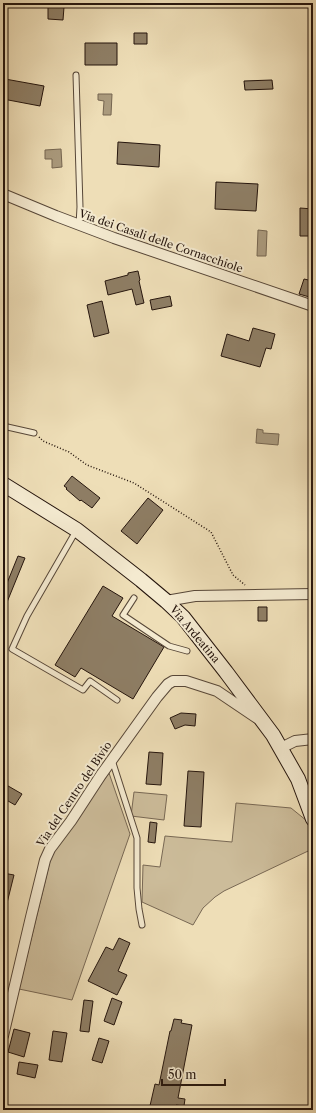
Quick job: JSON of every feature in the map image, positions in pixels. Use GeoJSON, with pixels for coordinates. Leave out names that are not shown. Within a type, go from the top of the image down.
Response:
{"type":"FeatureCollection","features":[{"type":"Feature","properties":{"kind":"main road","name":"Via Ardeatina"},"geometry":{"type":"LineString","coordinates":[[3,484],[77,530],[166,601],[199,636],[264,722],[281,748],[298,780],[313,819]]}},
{"type":"Feature","properties":{"kind":"street","name":"Via dei Casali delle Cornacchiole"},"geometry":{"type":"LineString","coordinates":[[3,194],[79,225],[313,306]]}},
{"type":"Feature","properties":{"kind":"street"},"geometry":{"type":"LineString","coordinates":[[166,601],[195,596],[313,594]]}},
{"type":"Feature","properties":{"kind":"street","name":"Via del Centro del Bivio"},"geometry":{"type":"LineString","coordinates":[[3,1036],[47,855],[157,697],[168,684],[175,680],[194,683],[217,692],[264,722]]}},
{"type":"Feature","properties":{"kind":"street"},"geometry":{"type":"LineString","coordinates":[[281,748],[295,741],[313,739]]}},
{"type":"Feature","properties":{"kind":"lane"},"geometry":{"type":"LineString","coordinates":[[76,74],[80,207],[79,225]]}},
{"type":"Feature","properties":{"kind":"lane"},"geometry":{"type":"LineString","coordinates":[[3,426],[34,433]]}},
{"type":"Feature","properties":{"kind":"lane"},"geometry":{"type":"LineString","coordinates":[[77,530],[27,616],[12,649],[83,690],[90,681],[117,700]]}},
{"type":"Feature","properties":{"kind":"lane"},"geometry":{"type":"LineString","coordinates":[[134,598],[123,615],[169,646],[187,651]]}},
{"type":"Feature","properties":{"kind":"lane"},"geometry":{"type":"LineString","coordinates":[[112,760],[137,838],[137,888],[142,925]]}},
{"type":"Feature","properties":{"kind":"path"},"geometry":{"type":"LineString","coordinates":[[34,433],[43,442],[69,452],[88,465],[134,483],[212,532],[233,574],[255,595]]}},
{"type":"Feature","properties":{"kind":"shaded area"},"geometry":{"type":"Polygon","coordinates":[[[98,94],[112,94],[111,115],[103,115],[104,101],[98,100],[98,94]]]}},
{"type":"Feature","properties":{"kind":"shaded area"},"geometry":{"type":"Polygon","coordinates":[[[61,149],[62,167],[52,168],[52,159],[45,159],[45,150],[61,149]]]}},
{"type":"Feature","properties":{"kind":"shaded area"},"geometry":{"type":"Polygon","coordinates":[[[258,230],[267,231],[266,256],[257,256],[258,230]]]}},
{"type":"Feature","properties":{"kind":"shaded area"},"geometry":{"type":"Polygon","coordinates":[[[257,429],[263,430],[263,433],[279,434],[278,445],[256,443],[257,429]]]}},
{"type":"Feature","properties":{"kind":"shaded area"},"geometry":{"type":"Polygon","coordinates":[[[109,773],[130,834],[72,1000],[19,989],[52,853],[109,773]]]}},
{"type":"Feature","properties":{"kind":"shaded area"},"geometry":{"type":"Polygon","coordinates":[[[134,792],[167,795],[164,820],[131,816],[134,792]]]}},
{"type":"Feature","properties":{"kind":"shaded area"},"geometry":{"type":"Polygon","coordinates":[[[236,803],[291,808],[307,821],[313,840],[313,849],[224,891],[203,908],[193,925],[142,902],[143,865],[160,867],[165,836],[232,842],[236,803]]]}},
{"type":"Feature","properties":{"kind":"building"},"geometry":{"type":"Polygon","coordinates":[[[48,7],[64,7],[63,20],[48,19],[48,7]]]}},
{"type":"Feature","properties":{"kind":"building"},"geometry":{"type":"Polygon","coordinates":[[[134,33],[147,33],[147,44],[134,44],[134,33]]]}},
{"type":"Feature","properties":{"kind":"building"},"geometry":{"type":"Polygon","coordinates":[[[85,43],[117,43],[117,65],[85,65],[85,43]]]}},
{"type":"Feature","properties":{"kind":"building"},"geometry":{"type":"Polygon","coordinates":[[[5,79],[44,86],[40,106],[3,99],[5,79]]]}},
{"type":"Feature","properties":{"kind":"building"},"geometry":{"type":"Polygon","coordinates":[[[272,80],[273,89],[245,90],[244,81],[272,80]]]}},
{"type":"Feature","properties":{"kind":"building"},"geometry":{"type":"Polygon","coordinates":[[[118,142],[160,145],[159,167],[117,164],[118,142]]]}},
{"type":"Feature","properties":{"kind":"building"},"geometry":{"type":"Polygon","coordinates":[[[216,182],[258,184],[256,211],[215,209],[216,182]]]}},
{"type":"Feature","properties":{"kind":"building"},"geometry":{"type":"Polygon","coordinates":[[[300,208],[313,209],[313,236],[300,236],[300,208]]]}},
{"type":"Feature","properties":{"kind":"building"},"geometry":{"type":"Polygon","coordinates":[[[138,271],[144,303],[136,305],[132,289],[108,295],[105,281],[138,271]]]}},
{"type":"Feature","properties":{"kind":"building"},"geometry":{"type":"Polygon","coordinates":[[[304,279],[313,281],[313,298],[299,294],[304,279]]]}},
{"type":"Feature","properties":{"kind":"building"},"geometry":{"type":"Polygon","coordinates":[[[170,296],[172,306],[152,310],[150,300],[170,296]]]}},
{"type":"Feature","properties":{"kind":"building"},"geometry":{"type":"Polygon","coordinates":[[[102,301],[109,333],[94,337],[87,305],[102,301]]]}},
{"type":"Feature","properties":{"kind":"building"},"geometry":{"type":"Polygon","coordinates":[[[253,328],[275,334],[271,349],[266,348],[260,367],[221,356],[227,334],[249,341],[253,328]]]}},
{"type":"Feature","properties":{"kind":"building"},"geometry":{"type":"Polygon","coordinates":[[[72,476],[100,498],[92,508],[81,500],[80,501],[64,486],[72,476]]]}},
{"type":"Feature","properties":{"kind":"building"},"geometry":{"type":"Polygon","coordinates":[[[148,498],[163,510],[137,544],[121,531],[148,498]]]}},
{"type":"Feature","properties":{"kind":"building"},"geometry":{"type":"Polygon","coordinates":[[[18,556],[25,558],[3,612],[3,593],[18,556]]]}},
{"type":"Feature","properties":{"kind":"building"},"geometry":{"type":"Polygon","coordinates":[[[103,586],[123,598],[112,616],[164,647],[133,699],[81,668],[75,677],[55,665],[103,586]]]}},
{"type":"Feature","properties":{"kind":"building"},"geometry":{"type":"Polygon","coordinates":[[[258,607],[267,607],[267,621],[258,621],[258,607]]]}},
{"type":"Feature","properties":{"kind":"building"},"geometry":{"type":"Polygon","coordinates":[[[181,713],[196,714],[195,726],[185,725],[175,729],[170,718],[181,713]]]}},
{"type":"Feature","properties":{"kind":"building"},"geometry":{"type":"Polygon","coordinates":[[[149,752],[163,753],[161,785],[146,784],[149,752]]]}},
{"type":"Feature","properties":{"kind":"building"},"geometry":{"type":"Polygon","coordinates":[[[188,771],[204,772],[201,827],[184,826],[188,771]]]}},
{"type":"Feature","properties":{"kind":"building"},"geometry":{"type":"Polygon","coordinates":[[[3,783],[22,794],[15,805],[3,798],[3,783]]]}},
{"type":"Feature","properties":{"kind":"building"},"geometry":{"type":"Polygon","coordinates":[[[150,822],[157,823],[155,843],[148,842],[150,822]]]}},
{"type":"Feature","properties":{"kind":"building"},"geometry":{"type":"Polygon","coordinates":[[[3,873],[14,875],[5,911],[3,910],[3,873]]]}},
{"type":"Feature","properties":{"kind":"building"},"geometry":{"type":"Polygon","coordinates":[[[119,938],[130,943],[118,971],[127,975],[117,995],[88,981],[106,947],[113,950],[119,938]]]}},
{"type":"Feature","properties":{"kind":"building"},"geometry":{"type":"Polygon","coordinates":[[[112,998],[122,1002],[114,1025],[104,1021],[112,998]]]}},
{"type":"Feature","properties":{"kind":"building"},"geometry":{"type":"Polygon","coordinates":[[[84,1000],[93,1001],[89,1032],[80,1031],[84,1000]]]}},
{"type":"Feature","properties":{"kind":"building"},"geometry":{"type":"Polygon","coordinates":[[[174,1019],[182,1020],[181,1023],[192,1025],[178,1098],[185,1099],[184,1106],[176,1105],[175,1110],[149,1110],[155,1084],[159,1085],[170,1031],[174,1019]]]}},
{"type":"Feature","properties":{"kind":"building"},"geometry":{"type":"Polygon","coordinates":[[[14,1029],[30,1033],[24,1057],[8,1052],[14,1029]]]}},
{"type":"Feature","properties":{"kind":"building"},"geometry":{"type":"Polygon","coordinates":[[[53,1031],[67,1033],[62,1062],[49,1060],[53,1031]]]}},
{"type":"Feature","properties":{"kind":"building"},"geometry":{"type":"Polygon","coordinates":[[[99,1038],[109,1041],[102,1063],[92,1060],[99,1038]]]}},
{"type":"Feature","properties":{"kind":"building"},"geometry":{"type":"Polygon","coordinates":[[[19,1062],[38,1065],[35,1078],[17,1074],[19,1062]]]}}]}
